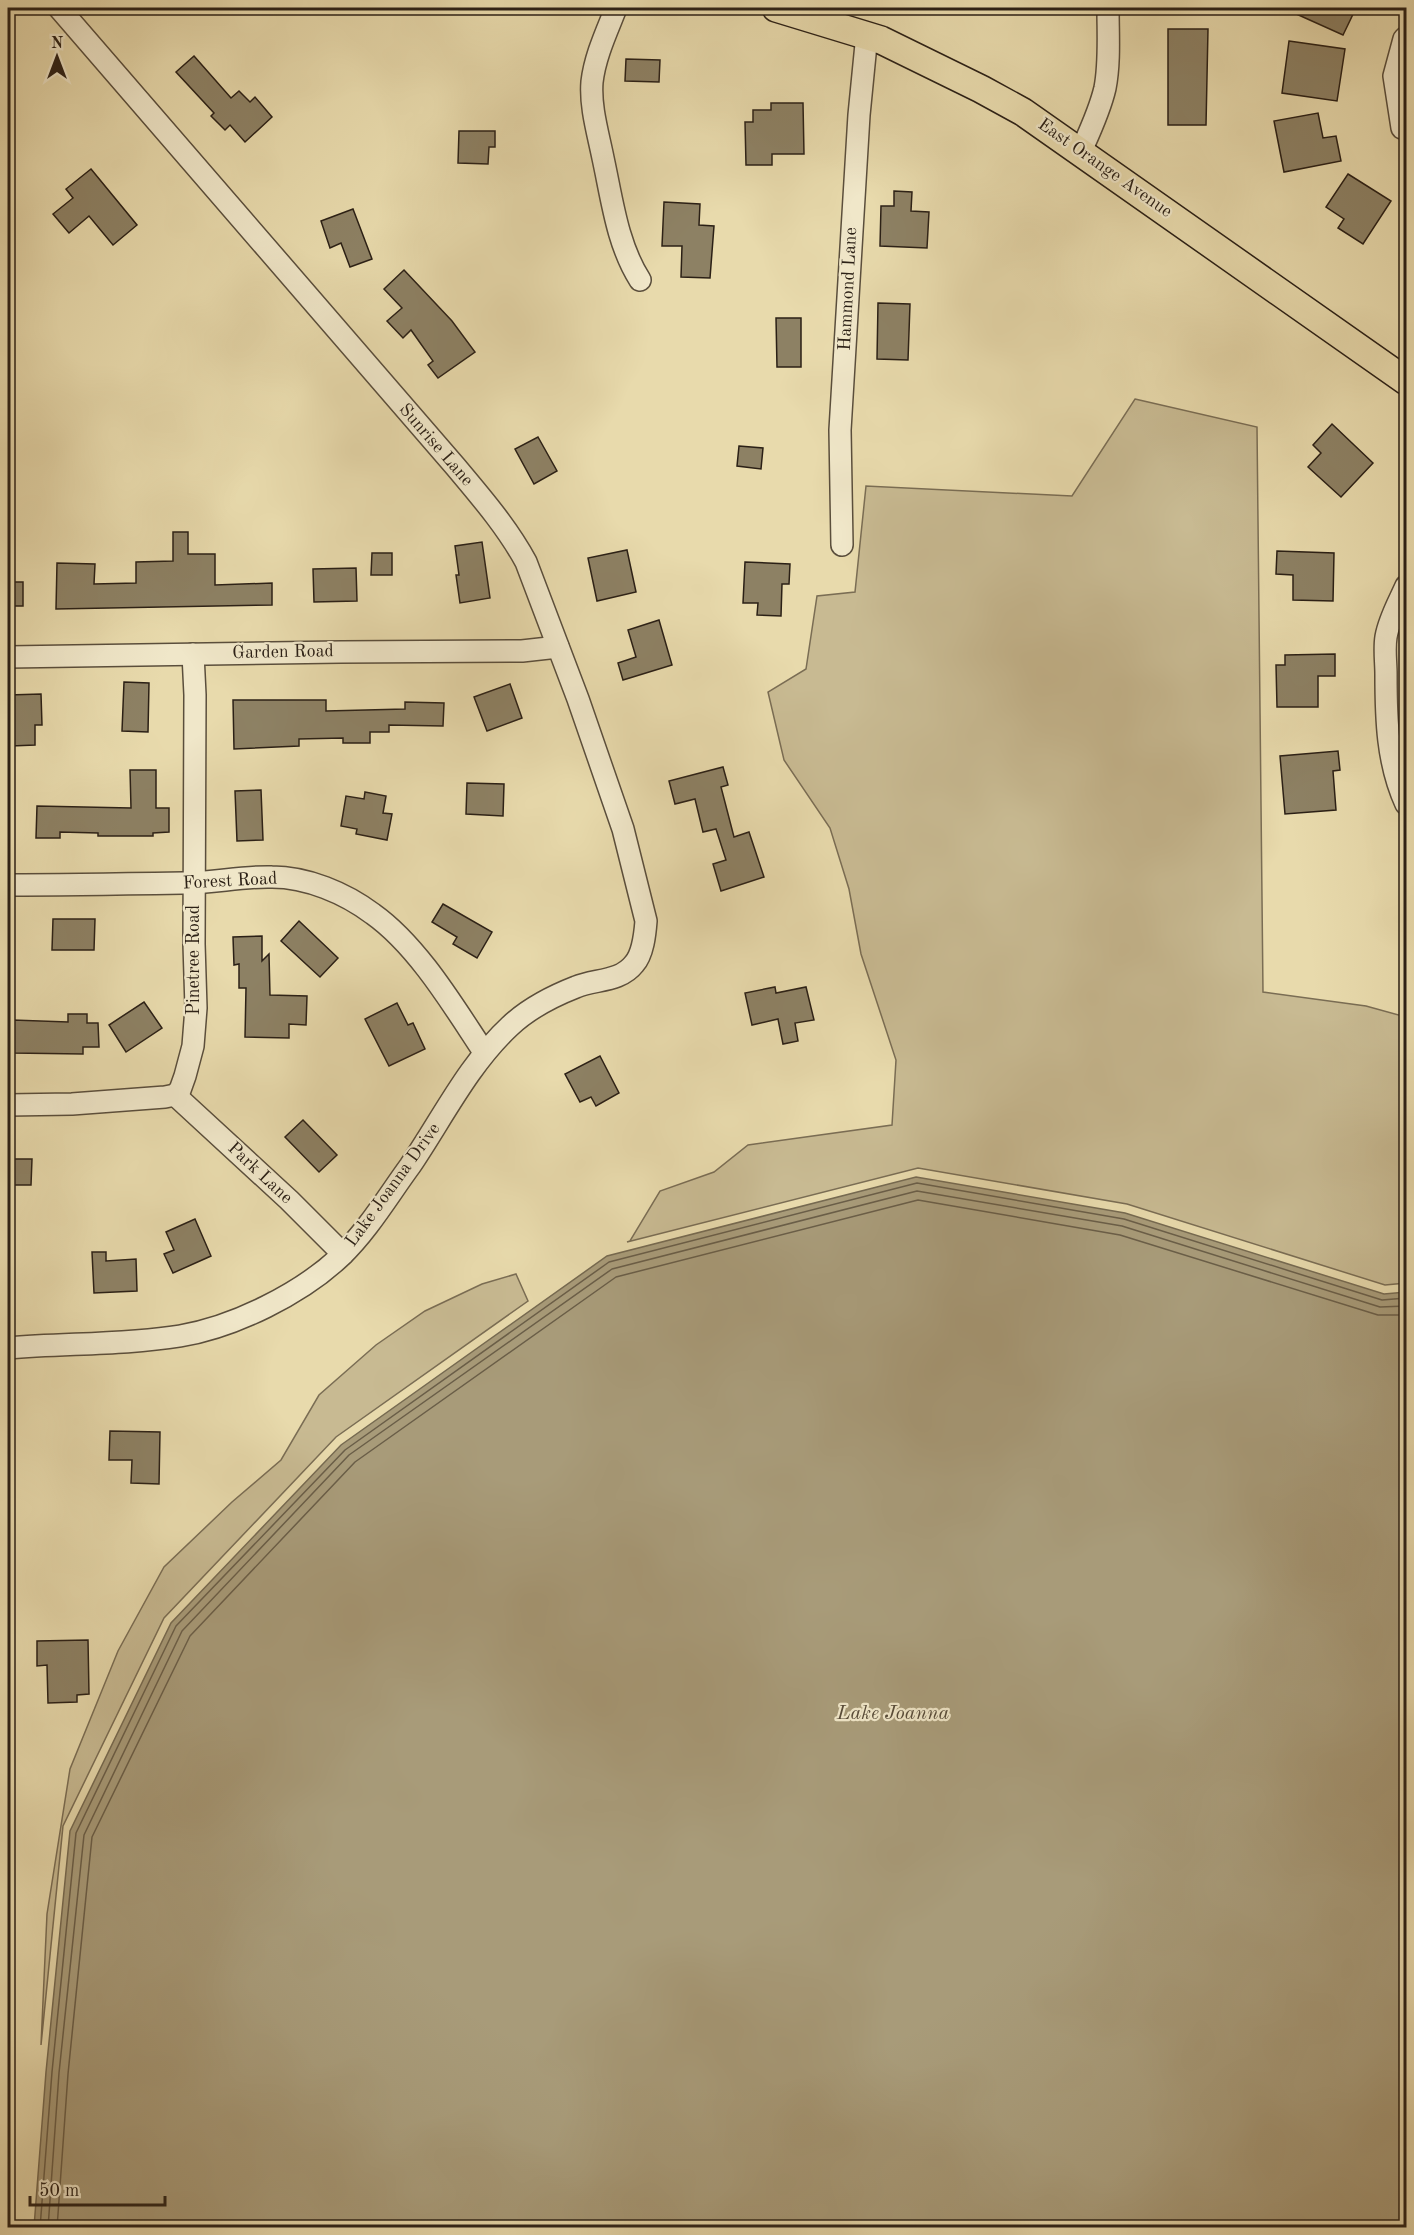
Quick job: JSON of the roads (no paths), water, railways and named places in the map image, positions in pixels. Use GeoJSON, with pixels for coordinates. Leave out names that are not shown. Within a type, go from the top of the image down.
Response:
{"type":"FeatureCollection","features":[{"type":"Feature","properties":{"kind":"main road","name":"East Orange Avenue"},"geometry":{"type":"LineString","coordinates":[[776,8],[867,34],[900,48],[1023,112],[1407,381]]}},
{"type":"Feature","properties":{"kind":"street","name":"Sunrise Lane"},"geometry":{"type":"LineString","coordinates":[[59,8],[500,520],[526,562],[623,829],[645,909],[645,934],[637,959],[631,968]]}},
{"type":"Feature","properties":{"kind":"street"},"geometry":{"type":"LineString","coordinates":[[616,8],[598,57],[593,78],[592,101],[625,251],[640,280]]}},
{"type":"Feature","properties":{"kind":"street"},"geometry":{"type":"LineString","coordinates":[[1081,151],[1096,117],[1104,90],[1108,61],[1108,8]]}},
{"type":"Feature","properties":{"kind":"street","name":"Hammond Lane"},"geometry":{"type":"LineString","coordinates":[[842,545],[840,430],[859,115],[867,34]]}},
{"type":"Feature","properties":{"kind":"street"},"geometry":{"type":"LineString","coordinates":[[1402,128],[1394,76],[1404,39],[1407,37]]}},
{"type":"Feature","properties":{"kind":"street"},"geometry":{"type":"LineString","coordinates":[[1407,586],[1392,616],[1386,638],[1386,701],[1389,743],[1395,778],[1407,804]]}},
{"type":"Feature","properties":{"kind":"street","name":"Garden Road"},"geometry":{"type":"LineString","coordinates":[[8,657],[522,651],[558,646]]}},
{"type":"Feature","properties":{"kind":"street","name":"Pinetree Road"},"geometry":{"type":"LineString","coordinates":[[175,1095],[180,1090],[185,1076],[194,1037],[196,1008],[193,654]]}},
{"type":"Feature","properties":{"kind":"street","name":"Forest Road"},"geometry":{"type":"LineString","coordinates":[[8,885],[194,883],[261,877],[292,878],[315,884],[373,913],[397,933],[417,957],[484,1052]]}},
{"type":"Feature","properties":{"kind":"street","name":"Lake Joanna Drive"},"geometry":{"type":"LineString","coordinates":[[8,1348],[181,1336],[258,1310],[299,1288],[324,1271],[343,1254],[368,1224],[421,1149],[484,1052],[510,1025],[537,1006],[576,987],[610,980],[631,968]]}},
{"type":"Feature","properties":{"kind":"street"},"geometry":{"type":"LineString","coordinates":[[8,1105],[72,1104],[175,1095]]}},
{"type":"Feature","properties":{"kind":"street","name":"Park Lane"},"geometry":{"type":"LineString","coordinates":[[175,1095],[290,1200],[343,1254]]}},
{"type":"Feature","properties":{"kind":"water","name":"Lake Joanna"},"geometry":{"type":"Polygon","coordinates":[[[916,1177],[1125,1213],[1384,1294],[1406,1292],[1406,2227],[34,2227],[46,2072],[70,1831],[171,1623],[341,1445],[607,1256],[916,1177]]]}}]}
